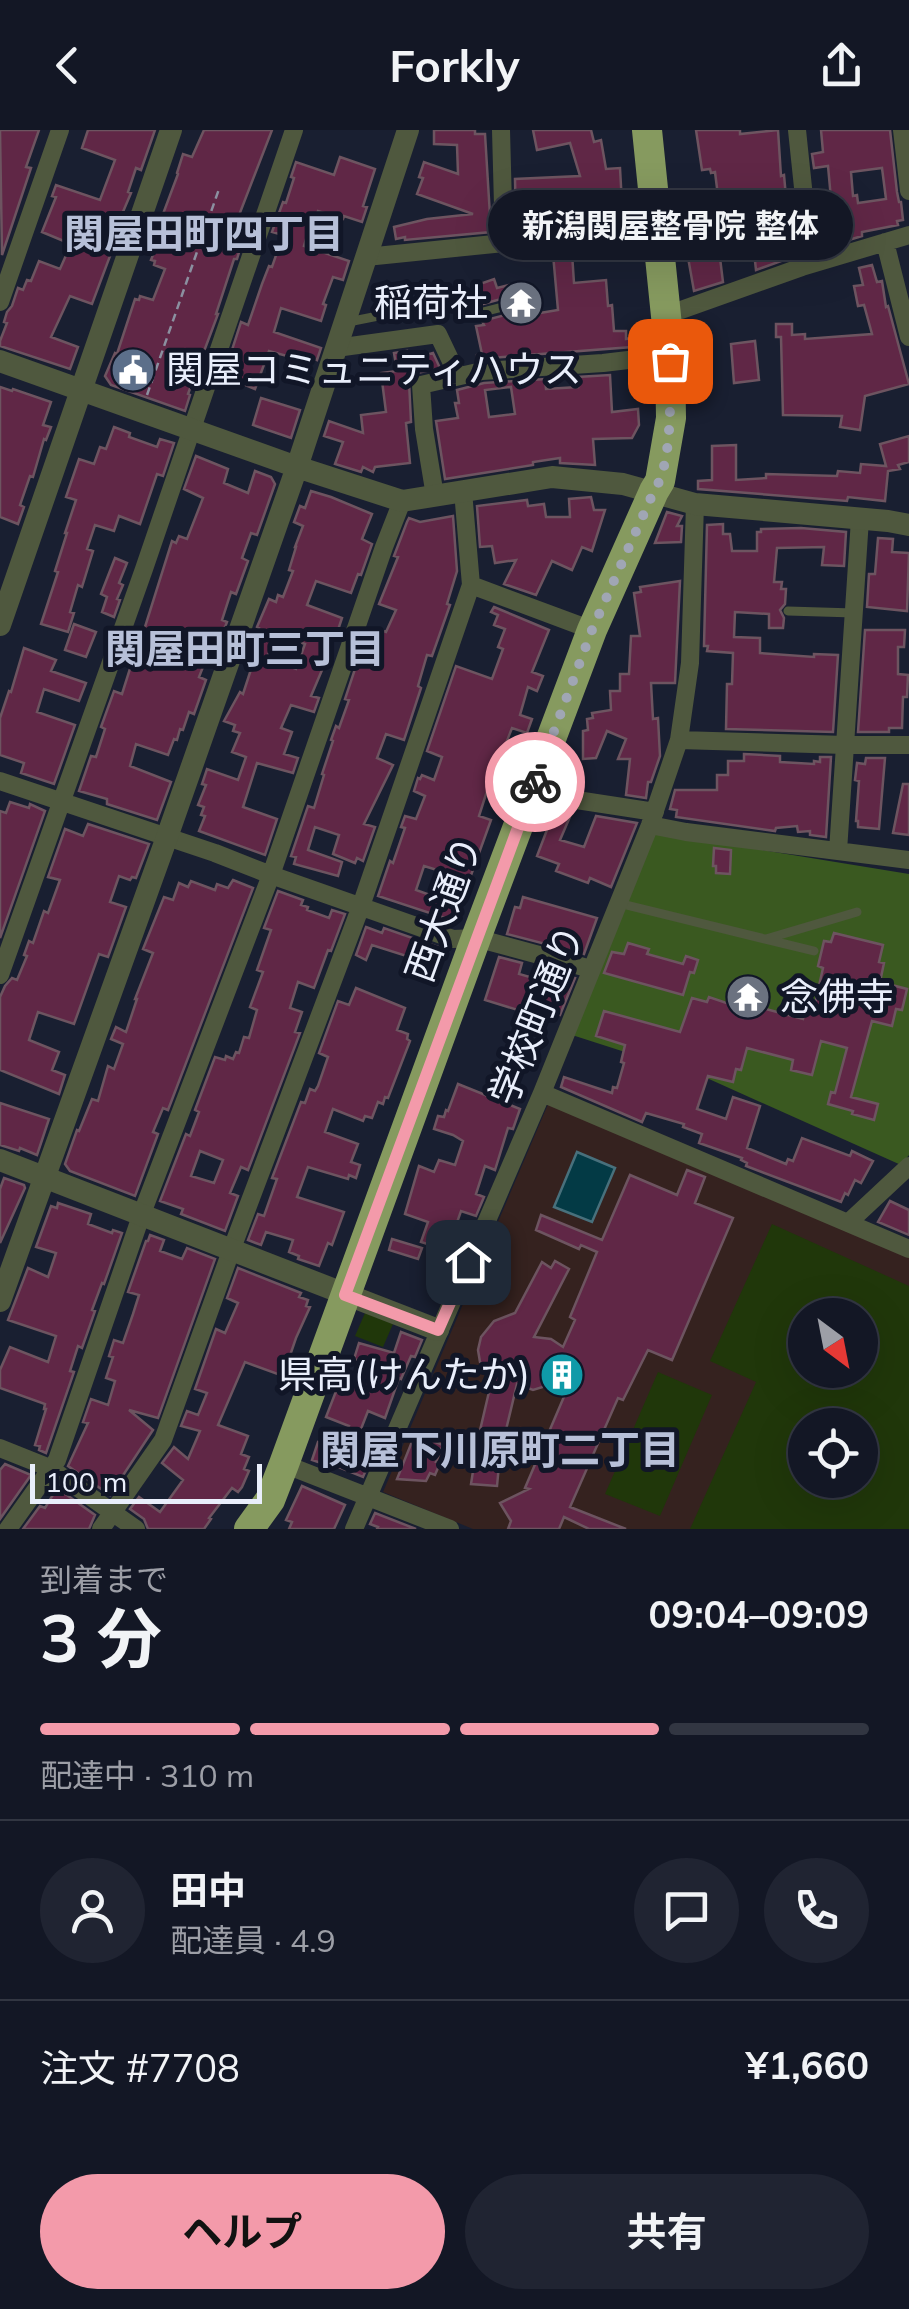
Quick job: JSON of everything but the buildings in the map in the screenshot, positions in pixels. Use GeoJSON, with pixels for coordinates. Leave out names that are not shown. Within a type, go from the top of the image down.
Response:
{"type":"FeatureCollection","features":[{"type":"Feature","properties":{"kind":"highway","name":"西大通り"},"geometry":{"type":"LineString","coordinates":[[250,1529],[270,1500],[284,1464],[592,630],[660,481],[670,418],[670,355],[647,130]]}},
{"type":"Feature","properties":{"kind":"street"},"geometry":{"type":"LineString","coordinates":[[0,302],[60,130]]}},
{"type":"Feature","properties":{"kind":"street"},"geometry":{"type":"LineString","coordinates":[[0,625],[171,130]]}},
{"type":"Feature","properties":{"kind":"street"},"geometry":{"type":"LineString","coordinates":[[0,975],[294,130]]}},
{"type":"Feature","properties":{"kind":"street"},"geometry":{"type":"LineString","coordinates":[[0,1301],[6,1270],[167,837],[297,467],[408,130]]}},
{"type":"Feature","properties":{"kind":"street"},"geometry":{"type":"LineString","coordinates":[[501,130],[504,243]]}},
{"type":"Feature","properties":{"kind":"street"},"geometry":{"type":"LineString","coordinates":[[797,130],[811,264]]}},
{"type":"Feature","properties":{"kind":"street"},"geometry":{"type":"LineString","coordinates":[[902,130],[909,190]]}},
{"type":"Feature","properties":{"kind":"street"},"geometry":{"type":"LineString","coordinates":[[667,315],[811,264],[909,235]]}},
{"type":"Feature","properties":{"kind":"street"},"geometry":{"type":"LineString","coordinates":[[366,257],[504,243],[658,238]]}},
{"type":"Feature","properties":{"kind":"street"},"geometry":{"type":"LineString","coordinates":[[885,242],[909,337]]}},
{"type":"Feature","properties":{"kind":"street"},"geometry":{"type":"LineString","coordinates":[[336,348],[438,334],[458,376]]}},
{"type":"Feature","properties":{"kind":"street"},"geometry":{"type":"LineString","coordinates":[[435,496],[421,385],[494,370],[670,355]]}},
{"type":"Feature","properties":{"kind":"street"},"geometry":{"type":"LineString","coordinates":[[0,361],[402,501],[552,478],[624,484],[694,504],[909,525]]}},
{"type":"Feature","properties":{"kind":"street"},"geometry":{"type":"LineString","coordinates":[[101,1529],[163,1440],[361,906],[471,586],[463,491]]}},
{"type":"Feature","properties":{"kind":"street"},"geometry":{"type":"LineString","coordinates":[[8,1529],[57,1460],[142,1216],[271,875],[402,501]]}},
{"type":"Feature","properties":{"kind":"street","name":"学校町通り"},"geometry":{"type":"LineString","coordinates":[[354,1529],[542,1094],[653,818],[679,740],[690,663],[694,504]]}},
{"type":"Feature","properties":{"kind":"street"},"geometry":{"type":"LineString","coordinates":[[838,851],[860,519]]}},
{"type":"Feature","properties":{"kind":"street"},"geometry":{"type":"LineString","coordinates":[[471,586],[592,630]]}},
{"type":"Feature","properties":{"kind":"street"},"geometry":{"type":"LineString","coordinates":[[679,740],[909,745]]}},
{"type":"Feature","properties":{"kind":"street"},"geometry":{"type":"LineString","coordinates":[[0,781],[453,939],[476,938],[591,969]]}},
{"type":"Feature","properties":{"kind":"street"},"geometry":{"type":"LineString","coordinates":[[531,792],[653,818],[686,832],[909,860]]}},
{"type":"Feature","properties":{"kind":"street"},"geometry":{"type":"LineString","coordinates":[[542,1094],[909,1249]]}},
{"type":"Feature","properties":{"kind":"street"},"geometry":{"type":"LineString","coordinates":[[0,1160],[438,1330]]}},
{"type":"Feature","properties":{"kind":"street"},"geometry":{"type":"LineString","coordinates":[[848,1222],[909,1166]]}},
{"type":"Feature","properties":{"kind":"street"},"geometry":{"type":"LineString","coordinates":[[0,1448],[50,1468],[136,1529]]}},
{"type":"Feature","properties":{"kind":"street"},"geometry":{"type":"LineString","coordinates":[[284,1464],[450,1529]]}},
{"type":"Feature","properties":{"kind":"lane"},"geometry":{"type":"LineString","coordinates":[[344,323],[468,298],[479,313],[514,304]]}},
{"type":"Feature","properties":{"kind":"lane"},"geometry":{"type":"LineString","coordinates":[[788,611],[854,613]]}},
{"type":"Feature","properties":{"kind":"lane"},"geometry":{"type":"LineString","coordinates":[[618,903],[814,952]]}},
{"type":"Feature","properties":{"kind":"lane"},"geometry":{"type":"LineString","coordinates":[[764,940],[857,912]]}},
{"type":"Feature","properties":{"kind":"path"},"geometry":{"type":"LineString","coordinates":[[141,412],[218,188]]}},
{"type":"Feature","properties":{"kind":"shaded area"},"geometry":{"type":"Polygon","coordinates":[[[549,1102],[909,1256],[909,1529],[473,1529],[383,1492],[549,1102]]]}},
{"type":"Feature","properties":{"kind":"shaded area"},"geometry":{"type":"Polygon","coordinates":[[[577,1152],[615,1168],[592,1222],[554,1207],[577,1152]]]}},
{"type":"Feature","properties":{"kind":"green space","name":"念佛寺"},"geometry":{"type":"Polygon","coordinates":[[[652,832],[909,874],[909,1155],[901,1165],[709,1079],[572,1035],[652,832]]]}},
{"type":"Feature","properties":{"kind":"green space"},"geometry":{"type":"Polygon","coordinates":[[[772,1224],[909,1286],[909,1529],[690,1529],[756,1382],[710,1361],[772,1224]]]}},
{"type":"Feature","properties":{"kind":"green space"},"geometry":{"type":"Polygon","coordinates":[[[365,1313],[393,1324],[383,1347],[355,1336],[365,1313]]]}},
{"type":"Feature","properties":{"kind":"green space"},"geometry":{"type":"Polygon","coordinates":[[[658,1372],[712,1395],[660,1516],[605,1494],[658,1372]]]}},
{"type":"Feature","properties":{"kind":"way so far"},"geometry":{"type":"LineString","coordinates":[[535,782],[592,630],[660,481],[670,418],[670,361]]}},
{"type":"Feature","properties":{"kind":"place","name":"稲荷社"},"geometry":{"type":"Point","coordinates":[521,303]}},
{"type":"Feature","properties":{"kind":"place","name":"新潟関屋整骨院 整体"},"geometry":{"type":"Point","coordinates":[670,361]}},
{"type":"Feature","properties":{"kind":"place","name":"関屋コミュニティハウス"},"geometry":{"type":"Point","coordinates":[133,370]}},
{"type":"Feature","properties":{"kind":"place","name":"念佛寺"},"geometry":{"type":"Point","coordinates":[748,997]}},
{"type":"Feature","properties":{"kind":"place","name":"県高(けんたか)"},"geometry":{"type":"Point","coordinates":[562,1375]}},
{"type":"Feature","properties":{"kind":"district","name":"関屋田町四丁目"},"geometry":{"type":"Point","coordinates":[204,234]}},
{"type":"Feature","properties":{"kind":"district","name":"関屋田町三丁目"},"geometry":{"type":"Point","coordinates":[245,649]}},
{"type":"Feature","properties":{"kind":"district","name":"関屋下川原町二丁目"},"geometry":{"type":"Point","coordinates":[500,1450]}},
{"type":"Feature","properties":{"kind":"route"},"geometry":{"type":"LineString","coordinates":[[468,1262],[438,1330],[345,1295],[535,782]]}}]}
